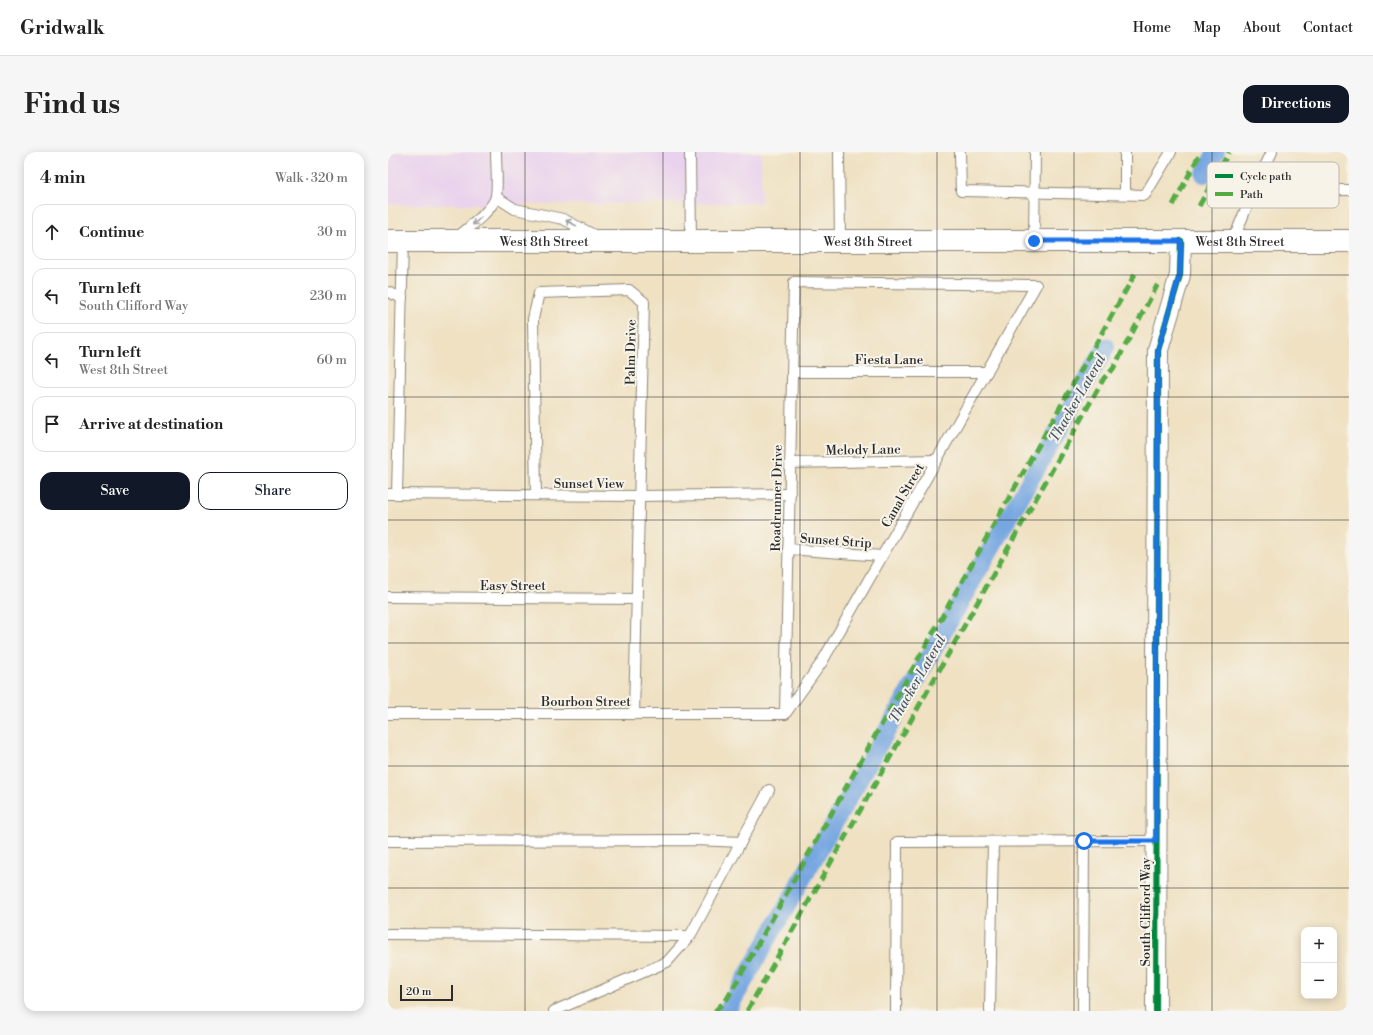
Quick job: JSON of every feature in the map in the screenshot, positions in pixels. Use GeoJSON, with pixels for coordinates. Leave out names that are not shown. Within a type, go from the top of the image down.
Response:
{"type":"FeatureCollection","features":[{"type":"Feature","properties":{"kind":"main road","name":"West 8th Street"},"geometry":{"type":"LineString","coordinates":[[396,241],[1349,241]]}},
{"type":"Feature","properties":{"kind":"street","name":"South Clifford Way"},"geometry":{"type":"LineString","coordinates":[[1156,1011],[1158,350],[1180,274],[1181,241]]}},
{"type":"Feature","properties":{"kind":"lane"},"geometry":{"type":"LineString","coordinates":[[453,241],[488,210],[496,197],[496,152]]}},
{"type":"Feature","properties":{"kind":"lane"},"geometry":{"type":"LineString","coordinates":[[690,152],[691,241]]}},
{"type":"Feature","properties":{"kind":"lane"},"geometry":{"type":"LineString","coordinates":[[839,152],[840,241]]}},
{"type":"Feature","properties":{"kind":"lane"},"geometry":{"type":"LineString","coordinates":[[960,152],[961,191],[1145,195],[1171,152]]}},
{"type":"Feature","properties":{"kind":"lane"},"geometry":{"type":"LineString","coordinates":[[1034,152],[1034,241]]}},
{"type":"Feature","properties":{"kind":"lane"},"geometry":{"type":"LineString","coordinates":[[1125,152],[1125,194]]}},
{"type":"Feature","properties":{"kind":"lane"},"geometry":{"type":"LineString","coordinates":[[1267,162],[1272,152]]}},
{"type":"Feature","properties":{"kind":"lane"},"geometry":{"type":"LineString","coordinates":[[1339,190],[1349,190]]}},
{"type":"Feature","properties":{"kind":"lane"},"geometry":{"type":"LineString","coordinates":[[496,197],[515,209],[563,219],[606,241]]}},
{"type":"Feature","properties":{"kind":"lane"},"geometry":{"type":"LineString","coordinates":[[1234,241],[1247,208]]}},
{"type":"Feature","properties":{"kind":"lane"},"geometry":{"type":"LineString","coordinates":[[392,494],[402,298],[396,241]]}},
{"type":"Feature","properties":{"kind":"lane","name":"Canal Street"},"geometry":{"type":"LineString","coordinates":[[785,714],[822,662],[1036,285],[794,282]]}},
{"type":"Feature","properties":{"kind":"lane","name":"Roadrunner Drive"},"geometry":{"type":"LineString","coordinates":[[785,714],[794,282]]}},
{"type":"Feature","properties":{"kind":"lane","name":"Palm Drive"},"geometry":{"type":"LineString","coordinates":[[536,495],[533,319],[539,293],[629,290],[644,302],[634,714]]}},
{"type":"Feature","properties":{"kind":"lane"},"geometry":{"type":"LineString","coordinates":[[388,292],[402,298]]}},
{"type":"Feature","properties":{"kind":"lane","name":"Fiesta Lane"},"geometry":{"type":"LineString","coordinates":[[792,372],[987,372]]}},
{"type":"Feature","properties":{"kind":"lane","name":"Melody Lane"},"geometry":{"type":"LineString","coordinates":[[790,463],[936,460]]}},
{"type":"Feature","properties":{"kind":"lane","name":"Sunset View"},"geometry":{"type":"LineString","coordinates":[[392,494],[639,496],[790,494]]}},
{"type":"Feature","properties":{"kind":"lane","name":"Sunset Strip"},"geometry":{"type":"LineString","coordinates":[[788,549],[882,556]]}},
{"type":"Feature","properties":{"kind":"lane","name":"Easy Street"},"geometry":{"type":"LineString","coordinates":[[388,597],[637,599]]}},
{"type":"Feature","properties":{"kind":"lane","name":"Bourbon Street"},"geometry":{"type":"LineString","coordinates":[[388,714],[785,714]]}},
{"type":"Feature","properties":{"kind":"lane"},"geometry":{"type":"LineString","coordinates":[[554,1011],[667,962],[690,936],[769,790]]}},
{"type":"Feature","properties":{"kind":"lane"},"geometry":{"type":"LineString","coordinates":[[388,841],[696,840],[741,842]]}},
{"type":"Feature","properties":{"kind":"lane"},"geometry":{"type":"LineString","coordinates":[[1084,841],[1084,1011]]}},
{"type":"Feature","properties":{"kind":"lane"},"geometry":{"type":"LineString","coordinates":[[896,1011],[897,842],[1156,841]]}},
{"type":"Feature","properties":{"kind":"lane"},"geometry":{"type":"LineString","coordinates":[[990,1011],[993,842]]}},
{"type":"Feature","properties":{"kind":"lane"},"geometry":{"type":"LineString","coordinates":[[388,934],[690,936]]}},
{"type":"Feature","properties":{"kind":"shaded area"},"geometry":{"type":"Polygon","coordinates":[[[388,152],[761,152],[761,203],[388,205],[388,152]]]}},
{"type":"Feature","properties":{"kind":"waterway","name":"Thacker Lateral"},"geometry":{"type":"LineString","coordinates":[[1211,162],[1216,152]]}},
{"type":"Feature","properties":{"kind":"waterway","name":"Thacker Lateral"},"geometry":{"type":"LineString","coordinates":[[1204,174],[1207,168]]}},
{"type":"Feature","properties":{"kind":"waterway","name":"Thacker Lateral"},"geometry":{"type":"LineString","coordinates":[[727,1011],[1106,347]]}},
{"type":"Feature","properties":{"kind":"marked path"},"geometry":{"type":"LineString","coordinates":[[1173,205],[1201,152]]}},
{"type":"Feature","properties":{"kind":"marked path"},"geometry":{"type":"LineString","coordinates":[[1223,162],[1229,152]]}},
{"type":"Feature","properties":{"kind":"marked path"},"geometry":{"type":"LineString","coordinates":[[1199,206],[1207,192]]}},
{"type":"Feature","properties":{"kind":"marked path"},"geometry":{"type":"LineString","coordinates":[[715,1011],[727,999],[1135,274]]}},
{"type":"Feature","properties":{"kind":"marked path"},"geometry":{"type":"LineString","coordinates":[[747,1011],[1104,378],[1113,369],[1160,280]]}},
{"type":"Feature","properties":{"kind":"cycle path"},"geometry":{"type":"LineString","coordinates":[[1156,1011],[1158,350],[1180,275],[1181,241]]}},
{"type":"Feature","properties":{"kind":"route"},"geometry":{"type":"LineString","coordinates":[[1034,241],[1181,241],[1180,274],[1158,350],[1156,841],[1084,841]]}}]}
